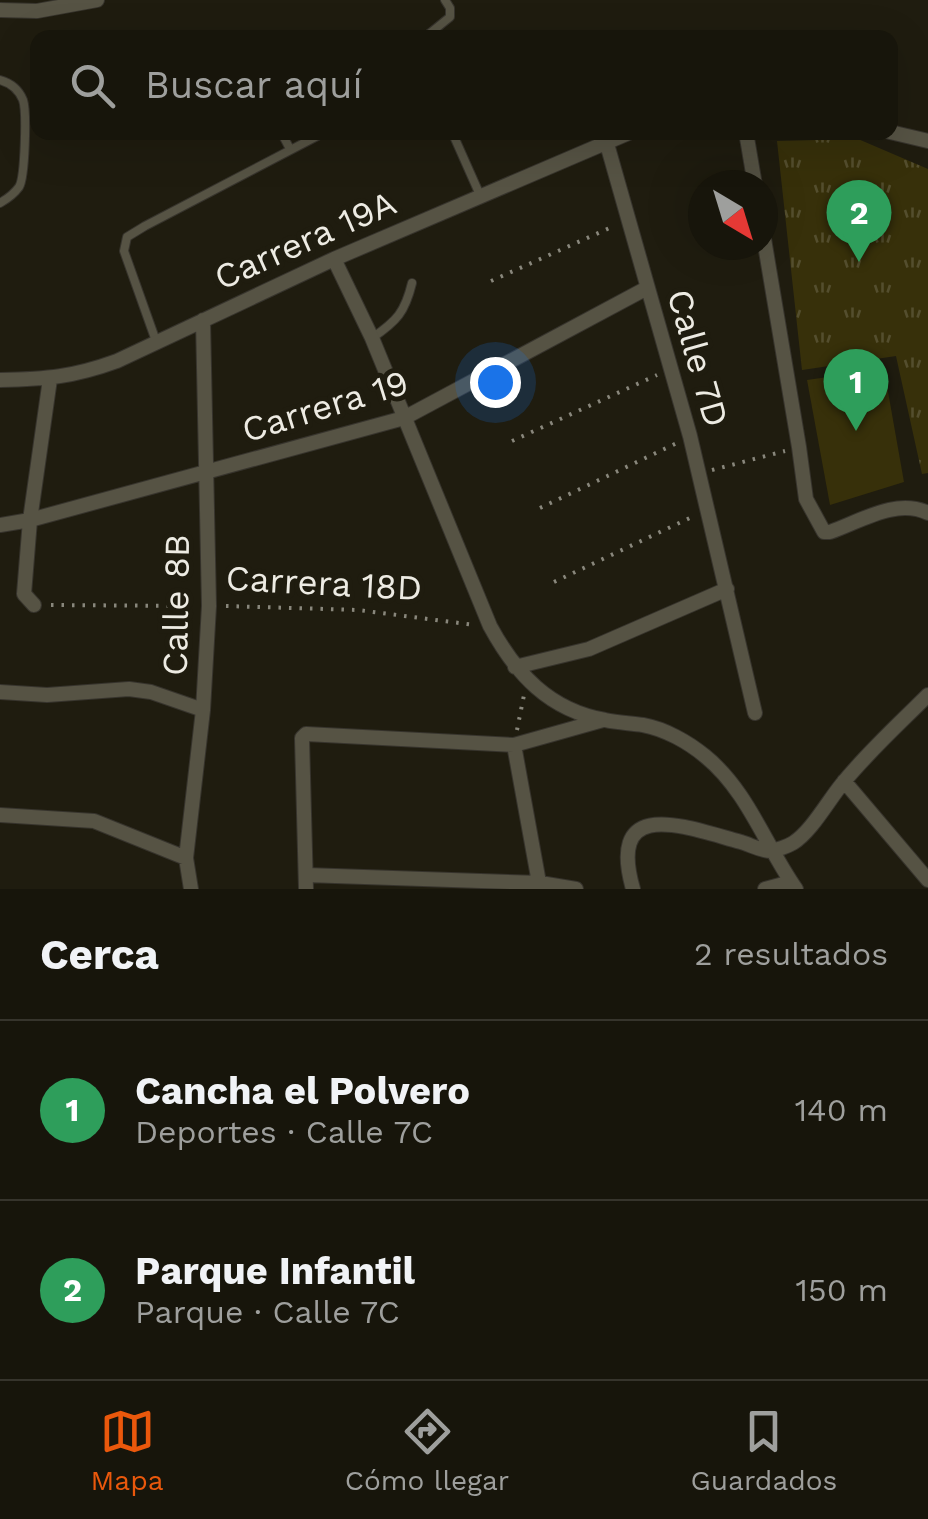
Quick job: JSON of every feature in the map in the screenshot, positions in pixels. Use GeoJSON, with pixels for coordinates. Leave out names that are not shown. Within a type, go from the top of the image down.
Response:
{"type":"FeatureCollection","features":[{"type":"Feature","properties":{"kind":"street"},"geometry":{"type":"LineString","coordinates":[[0,10],[36,11],[98,0]]}},
{"type":"Feature","properties":{"kind":"street"},"geometry":{"type":"LineString","coordinates":[[898,134],[928,142]]}},
{"type":"Feature","properties":{"kind":"street","name":"Carrera 19A"},"geometry":{"type":"LineString","coordinates":[[0,380],[50,379],[84,373],[334,259],[614,140]]}},
{"type":"Feature","properties":{"kind":"street"},"geometry":{"type":"LineString","coordinates":[[747,140],[752,170]]}},
{"type":"Feature","properties":{"kind":"street","name":"Calle 7D"},"geometry":{"type":"LineString","coordinates":[[606,144],[690,436],[754,713]]}},
{"type":"Feature","properties":{"kind":"street"},"geometry":{"type":"LineString","coordinates":[[334,259],[372,338],[490,626],[515,668],[552,700],[574,711],[603,720],[647,725],[704,755],[729,780],[752,812],[794,886],[764,889]]}},
{"type":"Feature","properties":{"kind":"street"},"geometry":{"type":"LineString","coordinates":[[768,260],[806,499],[824,532],[897,506],[918,508],[928,514]]}},
{"type":"Feature","properties":{"kind":"street","name":"Carrera 19"},"geometry":{"type":"LineString","coordinates":[[0,525],[206,474],[404,418],[647,288]]}},
{"type":"Feature","properties":{"kind":"street","name":"Calle 8B"},"geometry":{"type":"LineString","coordinates":[[190,889],[186,858],[210,606],[203,320]]}},
{"type":"Feature","properties":{"kind":"street"},"geometry":{"type":"LineString","coordinates":[[34,605],[24,594],[50,379]]}},
{"type":"Feature","properties":{"kind":"street"},"geometry":{"type":"LineString","coordinates":[[515,668],[590,649],[727,589]]}},
{"type":"Feature","properties":{"kind":"street"},"geometry":{"type":"LineString","coordinates":[[0,692],[48,695],[128,689],[151,692],[203,710]]}},
{"type":"Feature","properties":{"kind":"street"},"geometry":{"type":"LineString","coordinates":[[633,889],[626,858],[632,835],[646,826],[682,826],[772,851],[792,844],[844,780],[928,695]]}},
{"type":"Feature","properties":{"kind":"street"},"geometry":{"type":"LineString","coordinates":[[576,889],[306,882],[302,738],[310,732],[514,744],[603,720]]}},
{"type":"Feature","properties":{"kind":"street"},"geometry":{"type":"LineString","coordinates":[[514,744],[540,886]]}},
{"type":"Feature","properties":{"kind":"street"},"geometry":{"type":"LineString","coordinates":[[844,780],[928,880]]}},
{"type":"Feature","properties":{"kind":"street"},"geometry":{"type":"LineString","coordinates":[[0,815],[94,822],[186,858]]}},
{"type":"Feature","properties":{"kind":"lane"},"geometry":{"type":"LineString","coordinates":[[434,30],[450,17],[446,0]]}},
{"type":"Feature","properties":{"kind":"lane"},"geometry":{"type":"LineString","coordinates":[[0,80],[9,82],[25,106],[22,184],[0,202]]}},
{"type":"Feature","properties":{"kind":"lane"},"geometry":{"type":"LineString","coordinates":[[285,140],[290,149]]}},
{"type":"Feature","properties":{"kind":"lane"},"geometry":{"type":"LineString","coordinates":[[156,341],[124,252],[127,237],[309,140]]}},
{"type":"Feature","properties":{"kind":"lane"},"geometry":{"type":"LineString","coordinates":[[456,140],[480,195]]}},
{"type":"Feature","properties":{"kind":"lane"},"geometry":{"type":"LineString","coordinates":[[372,338],[400,316],[412,283]]}},
{"type":"Feature","properties":{"kind":"path"},"geometry":{"type":"LineString","coordinates":[[491,281],[628,220]]}},
{"type":"Feature","properties":{"kind":"path"},"geometry":{"type":"LineString","coordinates":[[512,441],[670,369]]}},
{"type":"Feature","properties":{"kind":"path"},"geometry":{"type":"LineString","coordinates":[[540,508],[690,436]]}},
{"type":"Feature","properties":{"kind":"path"},"geometry":{"type":"LineString","coordinates":[[698,474],[800,447]]}},
{"type":"Feature","properties":{"kind":"path"},"geometry":{"type":"LineString","coordinates":[[554,582],[707,510]]}},
{"type":"Feature","properties":{"kind":"path","name":"Carrera 18D"},"geometry":{"type":"LineString","coordinates":[[34,605],[358,610],[490,626]]}},
{"type":"Feature","properties":{"kind":"path"},"geometry":{"type":"LineString","coordinates":[[514,744],[527,680]]}},
{"type":"Feature","properties":{"kind":"green space"},"geometry":{"type":"Polygon","coordinates":[[[860,140],[928,169],[928,473],[922,474],[896,356],[802,370],[777,141],[860,140]]]}},
{"type":"Feature","properties":{"kind":"green space"},"geometry":{"type":"Polygon","coordinates":[[[884,369],[904,482],[830,505],[807,380],[884,369]]]}},
{"type":"Feature","properties":{"kind":"place","name":"Parque Infantil"},"geometry":{"type":"Point","coordinates":[859,262]}},
{"type":"Feature","properties":{"kind":"place","name":"Cancha el Polvero"},"geometry":{"type":"Point","coordinates":[856,431]}}]}
